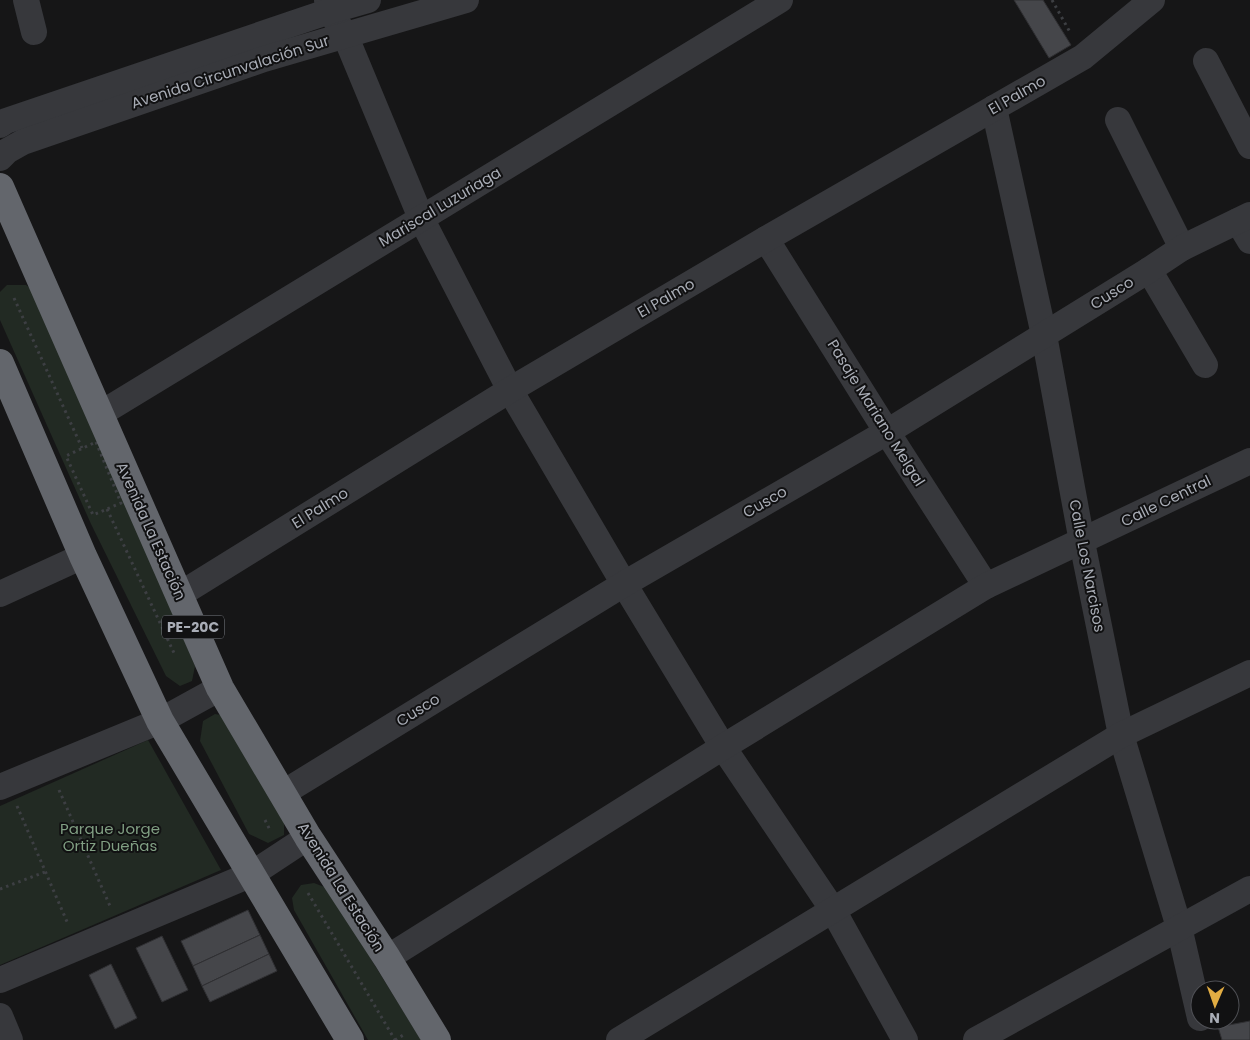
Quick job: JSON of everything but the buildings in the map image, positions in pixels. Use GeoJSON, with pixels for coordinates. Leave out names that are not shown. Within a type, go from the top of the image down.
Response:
{"type":"FeatureCollection","features":[{"type":"Feature","properties":{"kind":"highway","name":"Avenida La Estación"},"geometry":{"type":"LineString","coordinates":[[0,187],[220,688],[308,837],[387,958],[437,1040]]}},
{"type":"Feature","properties":{"kind":"highway"},"geometry":{"type":"LineString","coordinates":[[0,363],[83,556],[160,721],[350,1040]]}},
{"type":"Feature","properties":{"kind":"street"},"geometry":{"type":"LineString","coordinates":[[26,0],[34,32]]}},
{"type":"Feature","properties":{"kind":"street","name":"Avenida Circunvalación Sur"},"geometry":{"type":"LineString","coordinates":[[0,125],[6,121],[328,5],[368,0]]}},
{"type":"Feature","properties":{"kind":"street","name":"Avenida Circunvalación Sur"},"geometry":{"type":"LineString","coordinates":[[0,158],[7,151],[23,142],[264,59],[466,0]]}},
{"type":"Feature","properties":{"kind":"street","name":"Mariscal Luzuriaga"},"geometry":{"type":"LineString","coordinates":[[100,414],[780,0]]}},
{"type":"Feature","properties":{"kind":"street","name":"El Palmo"},"geometry":{"type":"LineString","coordinates":[[179,595],[510,390],[766,239],[1083,56],[1152,0]]}},
{"type":"Feature","properties":{"kind":"street"},"geometry":{"type":"LineString","coordinates":[[328,5],[344,35],[421,218],[510,390],[624,584],[723,747],[834,910],[905,1040]]}},
{"type":"Feature","properties":{"kind":"street"},"geometry":{"type":"LineString","coordinates":[[1206,61],[1250,146]]}},
{"type":"Feature","properties":{"kind":"street","name":"Calle Los Narcisos"},"geometry":{"type":"LineString","coordinates":[[994,108],[1044,335],[1082,542],[1121,735],[1180,928],[1191,980]]}},
{"type":"Feature","properties":{"kind":"street"},"geometry":{"type":"LineString","coordinates":[[1118,120],[1182,248]]}},
{"type":"Feature","properties":{"kind":"street","name":"Cusco"},"geometry":{"type":"LineString","coordinates":[[283,794],[624,584],[887,432],[1182,248],[1246,226]]}},
{"type":"Feature","properties":{"kind":"street","name":"Pasaje Mariano Melgal"},"geometry":{"type":"LineString","coordinates":[[766,239],[986,586]]}},
{"type":"Feature","properties":{"kind":"street"},"geometry":{"type":"LineString","coordinates":[[1149,270],[1205,365]]}},
{"type":"Feature","properties":{"kind":"street","name":"Calle Central"},"geometry":{"type":"LineString","coordinates":[[387,958],[723,747],[986,586],[1082,542],[1250,460]]}},
{"type":"Feature","properties":{"kind":"street"},"geometry":{"type":"LineString","coordinates":[[0,594],[83,556]]}},
{"type":"Feature","properties":{"kind":"street"},"geometry":{"type":"LineString","coordinates":[[619,1040],[1121,735],[1250,674]]}},
{"type":"Feature","properties":{"kind":"street"},"geometry":{"type":"LineString","coordinates":[[7,793],[160,721],[220,688]]}},
{"type":"Feature","properties":{"kind":"street"},"geometry":{"type":"LineString","coordinates":[[0,980],[252,874],[308,837]]}},
{"type":"Feature","properties":{"kind":"street"},"geometry":{"type":"LineString","coordinates":[[976,1040],[1250,890]]}},
{"type":"Feature","properties":{"kind":"street"},"geometry":{"type":"LineString","coordinates":[[0,1016],[10,1040]]}},
{"type":"Feature","properties":{"kind":"path"},"geometry":{"type":"LineString","coordinates":[[1052,0],[1083,56]]}},
{"type":"Feature","properties":{"kind":"path"},"geometry":{"type":"LineString","coordinates":[[14,298],[82,448]]}},
{"type":"Feature","properties":{"kind":"path"},"geometry":{"type":"LineString","coordinates":[[96,442],[122,503],[107,509],[93,515],[66,456],[96,442]]}},
{"type":"Feature","properties":{"kind":"path"},"geometry":{"type":"LineString","coordinates":[[107,509],[176,658]]}},
{"type":"Feature","properties":{"kind":"path"},"geometry":{"type":"LineString","coordinates":[[56,781],[110,907]]}},
{"type":"Feature","properties":{"kind":"path"},"geometry":{"type":"LineString","coordinates":[[7,793],[46,872],[69,925]]}},
{"type":"Feature","properties":{"kind":"path"},"geometry":{"type":"LineString","coordinates":[[0,889],[46,872]]}},
{"type":"Feature","properties":{"kind":"path"},"geometry":{"type":"LineString","coordinates":[[308,893],[395,1040]]}},
{"type":"Feature","properties":{"kind":"green space"},"geometry":{"type":"Polygon","coordinates":[[[7,285],[26,285],[40,295],[195,666],[192,681],[180,686],[166,676],[91,524],[0,320],[0,292],[7,285]]]}},
{"type":"Feature","properties":{"kind":"green space"},"geometry":{"type":"Polygon","coordinates":[[[215,714],[232,717],[284,816],[284,835],[268,843],[249,834],[200,741],[203,721],[215,714]]]}},
{"type":"Feature","properties":{"kind":"green space","name":"Parque Jorge Ortiz Dueñas"},"geometry":{"type":"Polygon","coordinates":[[[148,740],[221,870],[0,965],[0,806],[148,740]]]}},
{"type":"Feature","properties":{"kind":"green space"},"geometry":{"type":"Polygon","coordinates":[[[314,883],[327,888],[421,1040],[368,1040],[294,910],[292,898],[301,885],[314,883]]]}}]}
